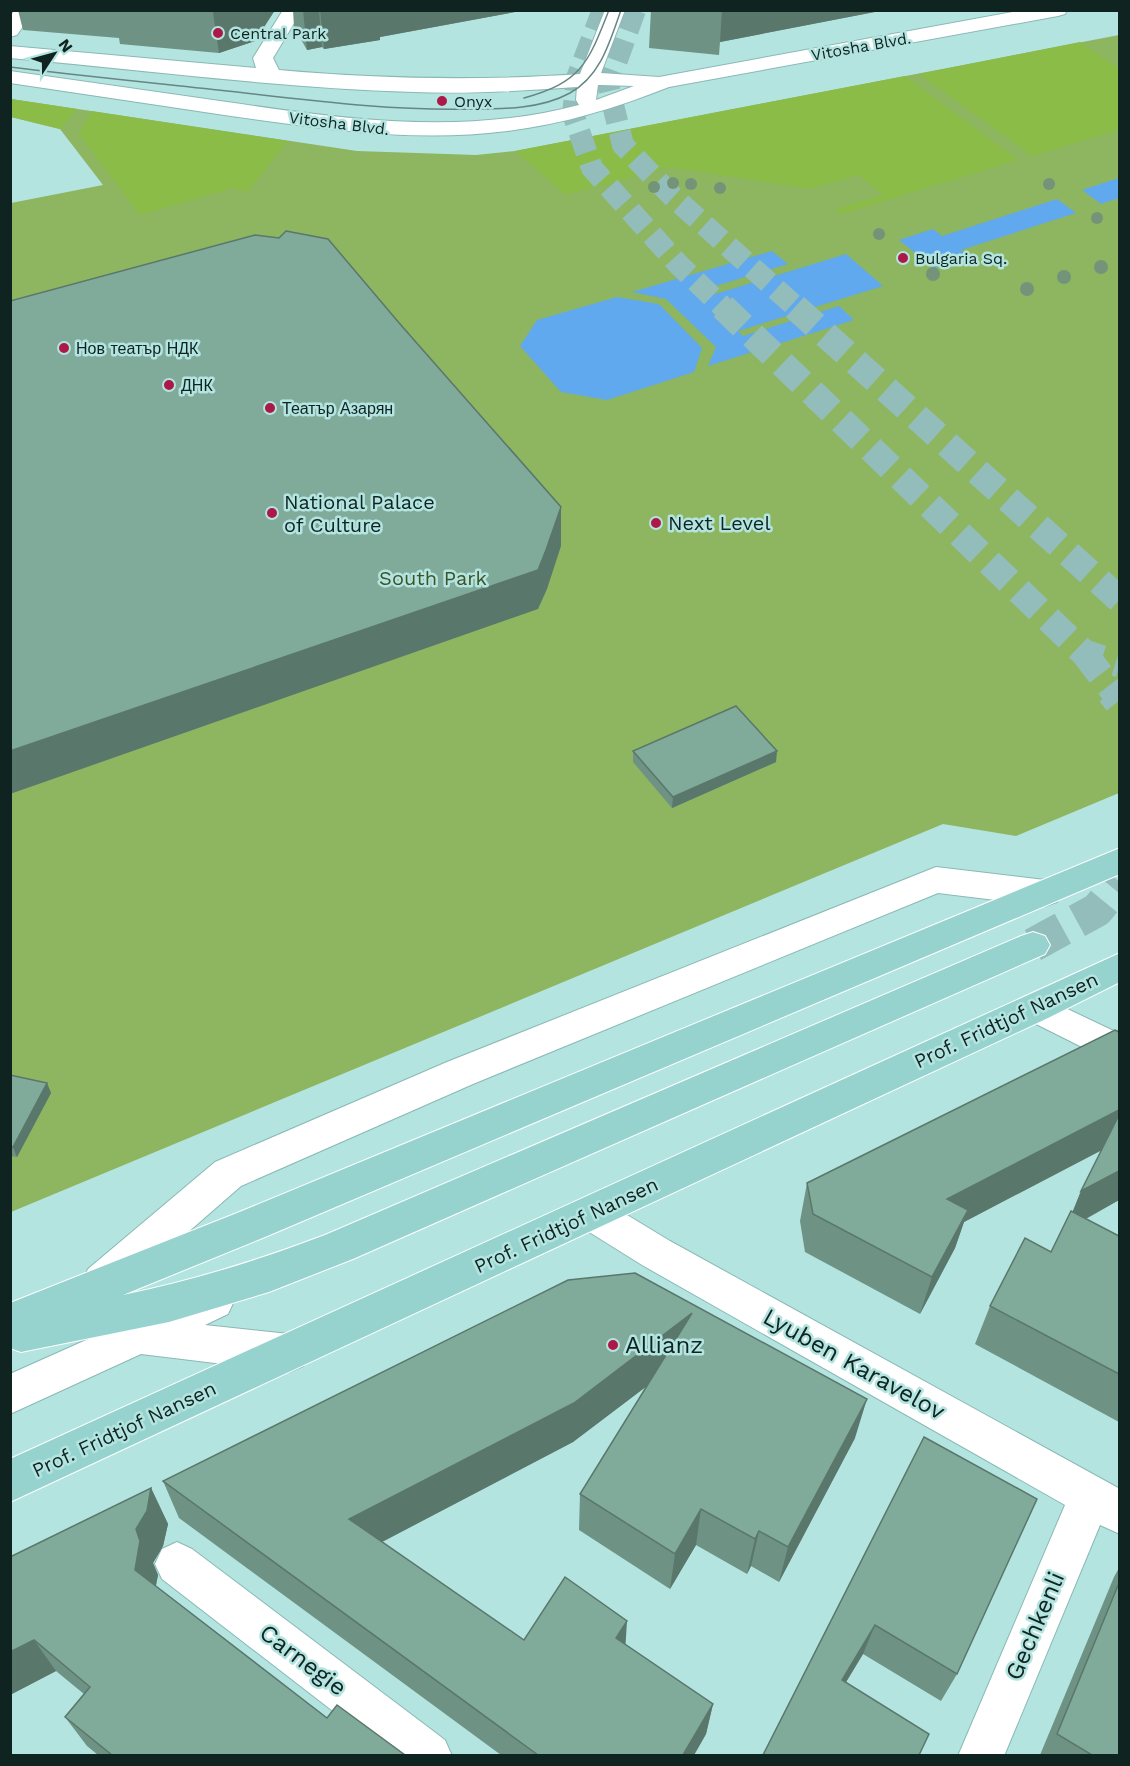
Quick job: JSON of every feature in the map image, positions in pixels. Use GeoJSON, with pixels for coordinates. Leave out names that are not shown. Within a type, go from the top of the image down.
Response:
{"type":"FeatureCollection","features":[{"type":"Feature","properties":{"kind":"main road"},"geometry":{"type":"LineString","coordinates":[[10,1322],[262,1220],[1119,860]]}},
{"type":"Feature","properties":{"kind":"main road"},"geometry":{"type":"LineString","coordinates":[[10,1335],[169,1304],[269,1274],[350,1243],[1033,945]]}},
{"type":"Feature","properties":{"kind":"main road","name":"Prof. Fridtjof Nansen"},"geometry":{"type":"LineString","coordinates":[[10,1481],[1036,1008],[1119,966]]}},
{"type":"Feature","properties":{"kind":"street"},"geometry":{"type":"LineString","coordinates":[[10,31],[25,10]]}},
{"type":"Feature","properties":{"kind":"street"},"geometry":{"type":"LineString","coordinates":[[272,75],[266,68],[263,58],[293,10]]}},
{"type":"Feature","properties":{"kind":"street"},"geometry":{"type":"LineString","coordinates":[[585,109],[588,80],[615,10]]}},
{"type":"Feature","properties":{"kind":"street","name":"Vitosha Blvd."},"geometry":{"type":"LineString","coordinates":[[10,77],[375,129],[468,128],[498,125],[585,109],[664,82],[1057,11]]}},
{"type":"Feature","properties":{"kind":"street","name":"Vitosha Blvd."},"geometry":{"type":"LineString","coordinates":[[10,52],[415,86],[588,80],[664,82]]}},
{"type":"Feature","properties":{"kind":"street"},"geometry":{"type":"LineString","coordinates":[[100,1284],[228,1173],[471,1069],[936,880],[1045,893]]}},
{"type":"Feature","properties":{"kind":"street"},"geometry":{"type":"LineString","coordinates":[[1036,1008],[1119,1051]]}},
{"type":"Feature","properties":{"kind":"street","name":"Lyuben Karavelov"},"geometry":{"type":"LineString","coordinates":[[591,1214],[1105,1505]]}},
{"type":"Feature","properties":{"kind":"street"},"geometry":{"type":"LineString","coordinates":[[10,1395],[141,1336],[269,1274]]}},
{"type":"Feature","properties":{"kind":"street"},"geometry":{"type":"LineString","coordinates":[[141,1336],[289,1353]]}},
{"type":"Feature","properties":{"kind":"street","name":"Gechkenli"},"geometry":{"type":"LineString","coordinates":[[981,1755],[1105,1505]]}},
{"type":"Feature","properties":{"kind":"street","name":"Carnegie"},"geometry":{"type":"LineString","coordinates":[[177,1564],[429,1755]]}},
{"type":"Feature","properties":{"kind":"green space","name":"South Park"},"geometry":{"type":"Polygon","coordinates":[[[1119,35],[1119,793],[1016,836],[943,824],[11,1212],[11,203],[103,185],[60,129],[11,117],[11,99],[357,151],[476,155],[515,151],[1119,35]]]}},
{"type":"Feature","properties":{"kind":"green space"},"geometry":{"type":"Polygon","coordinates":[[[1080,42],[1119,68],[1119,130],[1032,156],[919,74],[1080,42]]]}},
{"type":"Feature","properties":{"kind":"green space"},"geometry":{"type":"Polygon","coordinates":[[[905,76],[1018,160],[842,214],[835,209],[883,195],[859,175],[810,189],[669,167],[566,195],[515,151],[905,76]]]}},
{"type":"Feature","properties":{"kind":"green space"},"geometry":{"type":"Polygon","coordinates":[[[10,99],[77,109],[60,129],[11,117],[10,99]]]}},
{"type":"Feature","properties":{"kind":"green space"},"geometry":{"type":"Polygon","coordinates":[[[91,111],[288,141],[247,192],[233,188],[140,215],[79,134],[91,111]]]}},
{"type":"Feature","properties":{"kind":"water"},"geometry":{"type":"Polygon","coordinates":[[[1119,178],[1119,198],[1101,204],[1082,190],[1119,178]]]}},
{"type":"Feature","properties":{"kind":"water"},"geometry":{"type":"Polygon","coordinates":[[[1057,199],[1076,213],[961,250],[969,257],[934,268],[899,240],[933,229],[942,236],[1057,199]]]}},
{"type":"Feature","properties":{"kind":"water"},"geometry":{"type":"Polygon","coordinates":[[[772,251],[788,264],[696,292],[702,298],[846,254],[883,286],[738,331],[743,336],[839,306],[854,320],[708,366],[716,347],[666,299],[632,292],[772,251]]]}},
{"type":"Feature","properties":{"kind":"water"},"geometry":{"type":"Polygon","coordinates":[[[617,297],[659,304],[702,348],[694,372],[607,400],[561,392],[520,346],[537,320],[617,297]]]}},
{"type":"Feature","properties":{"kind":"building","name":"National Palace of Culture"},"geometry":{"type":"Polygon","coordinates":[[[286,231],[328,239],[561,507],[538,570],[10,751],[10,301],[255,235],[279,238],[286,231]]]}},
{"type":"Feature","properties":{"kind":"building"},"geometry":{"type":"Polygon","coordinates":[[[736,706],[777,751],[673,797],[633,751],[736,706]]]}},
{"type":"Feature","properties":{"kind":"building"},"geometry":{"type":"Polygon","coordinates":[[[1115,1030],[1119,1032],[1119,1110],[947,1199],[968,1210],[932,1277],[813,1214],[807,1183],[1115,1030]]]}},
{"type":"Feature","properties":{"kind":"building"},"geometry":{"type":"Polygon","coordinates":[[[10,1075],[47,1083],[13,1147],[10,1147],[10,1075]]]}},
{"type":"Feature","properties":{"kind":"building"},"geometry":{"type":"Polygon","coordinates":[[[1119,1115],[1119,1171],[1081,1191],[1119,1115]]]}},
{"type":"Feature","properties":{"kind":"building"},"geometry":{"type":"Polygon","coordinates":[[[1071,1211],[1119,1236],[1119,1374],[990,1306],[1025,1238],[1051,1252],[1071,1211]]]}},
{"type":"Feature","properties":{"kind":"building"},"geometry":{"type":"Polygon","coordinates":[[[635,1273],[867,1399],[788,1547],[759,1531],[755,1539],[701,1509],[675,1554],[580,1494],[692,1313],[574,1403],[349,1519],[524,1640],[565,1577],[627,1621],[616,1638],[713,1704],[683,1755],[538,1755],[163,1481],[568,1280],[635,1273]]]}},
{"type":"Feature","properties":{"kind":"building"},"geometry":{"type":"Polygon","coordinates":[[[924,1437],[1037,1499],[957,1674],[875,1625],[842,1680],[929,1734],[919,1755],[763,1755],[924,1437]]]}},
{"type":"Feature","properties":{"kind":"building"},"geometry":{"type":"Polygon","coordinates":[[[151,1488],[147,1511],[136,1529],[140,1541],[135,1570],[327,1718],[337,1705],[405,1755],[112,1755],[65,1717],[90,1687],[34,1640],[10,1652],[10,1557],[151,1488]]]}},
{"type":"Feature","properties":{"kind":"building"},"geometry":{"type":"Polygon","coordinates":[[[1119,1583],[1119,1755],[1092,1755],[1057,1734],[1119,1583]]]}},
{"type":"Feature","properties":{"kind":"tunnel"},"geometry":{"type":"LineString","coordinates":[[603,10],[577,78],[573,114],[592,168],[678,264],[724,308]]}},
{"type":"Feature","properties":{"kind":"tunnel"},"geometry":{"type":"LineString","coordinates":[[635,10],[608,85],[623,145],[671,195],[797,308]]}},
{"type":"Feature","properties":{"kind":"tunnel"},"geometry":{"type":"LineString","coordinates":[[723,307],[1084,653]]}},
{"type":"Feature","properties":{"kind":"tunnel"},"geometry":{"type":"LineString","coordinates":[[795,307],[1120,600]]}},
{"type":"Feature","properties":{"kind":"tunnel"},"geometry":{"type":"LineString","coordinates":[[1084,653],[1120,664]]}},
{"type":"Feature","properties":{"kind":"tunnel"},"geometry":{"type":"LineString","coordinates":[[1084,653],[1114,692]]}},
{"type":"Feature","properties":{"kind":"tunnel"},"geometry":{"type":"LineString","coordinates":[[1113,691],[1120,700]]}},
{"type":"Feature","properties":{"kind":"tunnel"},"geometry":{"type":"LineString","coordinates":[[1033,945],[1097,910],[1120,882]]}},
{"type":"Feature","properties":{"kind":"tram line"},"geometry":{"type":"LineString","coordinates":[[524,98],[559,85],[580,68],[595,44],[609,10]]}},
{"type":"Feature","properties":{"kind":"tram line"},"geometry":{"type":"LineString","coordinates":[[10,67],[380,107],[441,109],[522,107],[559,98],[581,86],[603,57],[621,10]]}},
{"type":"Feature","properties":{"kind":"place","name":"Central Park"},"geometry":{"type":"Point","coordinates":[218,33]}},
{"type":"Feature","properties":{"kind":"place","name":"Onyx"},"geometry":{"type":"Point","coordinates":[442,101]}},
{"type":"Feature","properties":{"kind":"place","name":"Bulgaria Sq."},"geometry":{"type":"Point","coordinates":[903,258]}},
{"type":"Feature","properties":{"kind":"place","name":"Нов театър НДК"},"geometry":{"type":"Point","coordinates":[64,348]}},
{"type":"Feature","properties":{"kind":"place","name":"ДНК"},"geometry":{"type":"Point","coordinates":[169,385]}},
{"type":"Feature","properties":{"kind":"place","name":"Театър Азарян"},"geometry":{"type":"Point","coordinates":[270,408]}},
{"type":"Feature","properties":{"kind":"place","name":"National Palace of Culture"},"geometry":{"type":"Point","coordinates":[272,513]}},
{"type":"Feature","properties":{"kind":"place","name":"Next Level"},"geometry":{"type":"Point","coordinates":[656,523]}},
{"type":"Feature","properties":{"kind":"place","name":"Allianz"},"geometry":{"type":"Point","coordinates":[613,1345]}}]}
